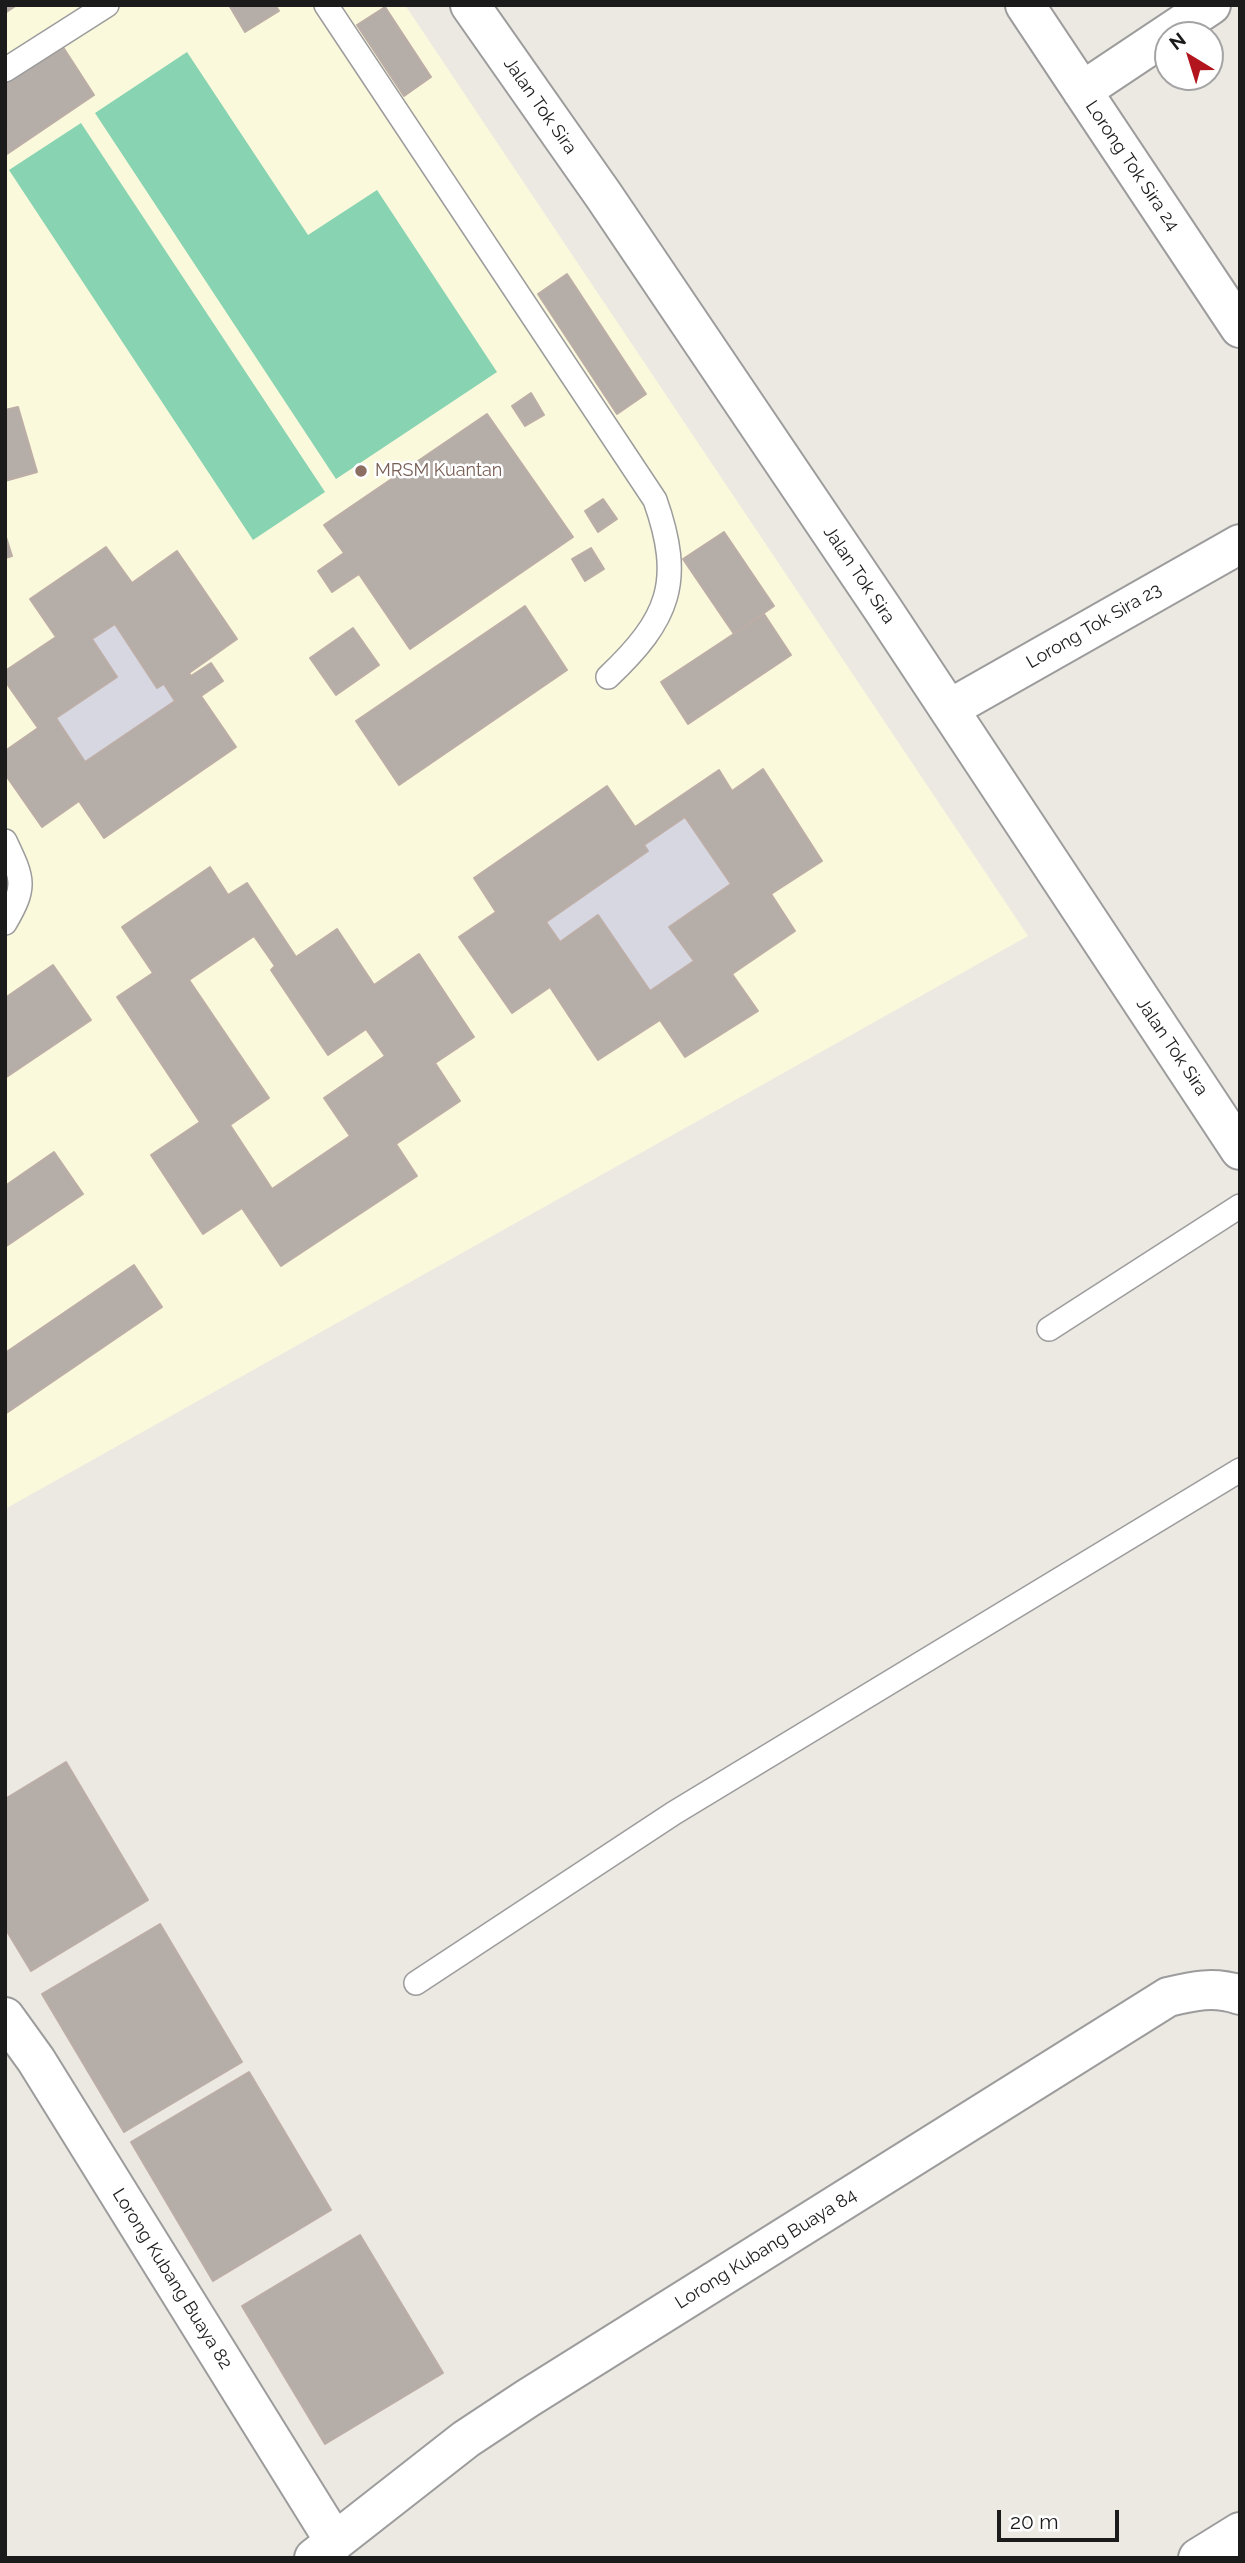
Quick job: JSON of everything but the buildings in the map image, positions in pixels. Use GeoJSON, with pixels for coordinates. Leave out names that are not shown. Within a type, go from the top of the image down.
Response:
{"type":"FeatureCollection","features":[{"type":"Feature","properties":{"kind":"street","name":"Jalan Tok Sira"},"geometry":{"type":"LineString","coordinates":[[470,5],[619,219],[1236,1136]]}},
{"type":"Feature","properties":{"kind":"street","name":"Lorong Tok Sira 24"},"geometry":{"type":"LineString","coordinates":[[1025,5],[1240,328]]}},
{"type":"Feature","properties":{"kind":"street"},"geometry":{"type":"LineString","coordinates":[[1082,91],[1211,5]]}},
{"type":"Feature","properties":{"kind":"street","name":"Lorong Tok Sira 23"},"geometry":{"type":"LineString","coordinates":[[949,709],[1240,544]]}},
{"type":"Feature","properties":{"kind":"street","name":"Lorong Kubang Buaya 84"},"geometry":{"type":"LineString","coordinates":[[324,2550],[466,2439],[528,2398],[1168,1997],[1194,1990],[1222,1989],[1240,1994]]}},
{"type":"Feature","properties":{"kind":"street","name":"Lorong Kubang Buaya 82"},"geometry":{"type":"LineString","coordinates":[[5,2017],[36,2060],[324,2550]]}},
{"type":"Feature","properties":{"kind":"street"},"geometry":{"type":"LineString","coordinates":[[1198,2558],[1240,2532]]}},
{"type":"Feature","properties":{"kind":"lane"},"geometry":{"type":"LineString","coordinates":[[5,70],[107,5]]}},
{"type":"Feature","properties":{"kind":"lane"},"geometry":{"type":"LineString","coordinates":[[326,5],[655,500],[668,537],[672,565],[662,608],[642,645],[608,677]]}},
{"type":"Feature","properties":{"kind":"lane"},"geometry":{"type":"LineString","coordinates":[[5,841],[19,872],[21,894],[5,923]]}},
{"type":"Feature","properties":{"kind":"lane"},"geometry":{"type":"LineString","coordinates":[[1049,1329],[1240,1206]]}},
{"type":"Feature","properties":{"kind":"lane"},"geometry":{"type":"LineString","coordinates":[[416,1983],[674,1813],[1240,1470]]}},
{"type":"Feature","properties":{"kind":"shaded area","name":"MRSM Kuantan"},"geometry":{"type":"Polygon","coordinates":[[[5,5],[405,5],[1028,936],[5,1509],[5,5]]]}},
{"type":"Feature","properties":{"kind":"shaded area"},"geometry":{"type":"Polygon","coordinates":[[[115,624],[157,687],[164,684],[175,701],[85,762],[56,718],[117,677],[92,639],[115,624]]]}},
{"type":"Feature","properties":{"kind":"shaded area"},"geometry":{"type":"Polygon","coordinates":[[[685,817],[731,884],[669,926],[694,961],[650,991],[598,915],[560,942],[546,922],[648,851],[644,845],[685,817]]]}},
{"type":"Feature","properties":{"kind":"green space"},"geometry":{"type":"Polygon","coordinates":[[[187,52],[308,235],[377,190],[497,372],[336,479],[95,113],[187,52]]]}},
{"type":"Feature","properties":{"kind":"green space"},"geometry":{"type":"Polygon","coordinates":[[[81,123],[325,492],[253,540],[9,170],[81,123]]]}},
{"type":"Feature","properties":{"kind":"place","name":"MRSM Kuantan"},"geometry":{"type":"Point","coordinates":[361,471]}}]}
